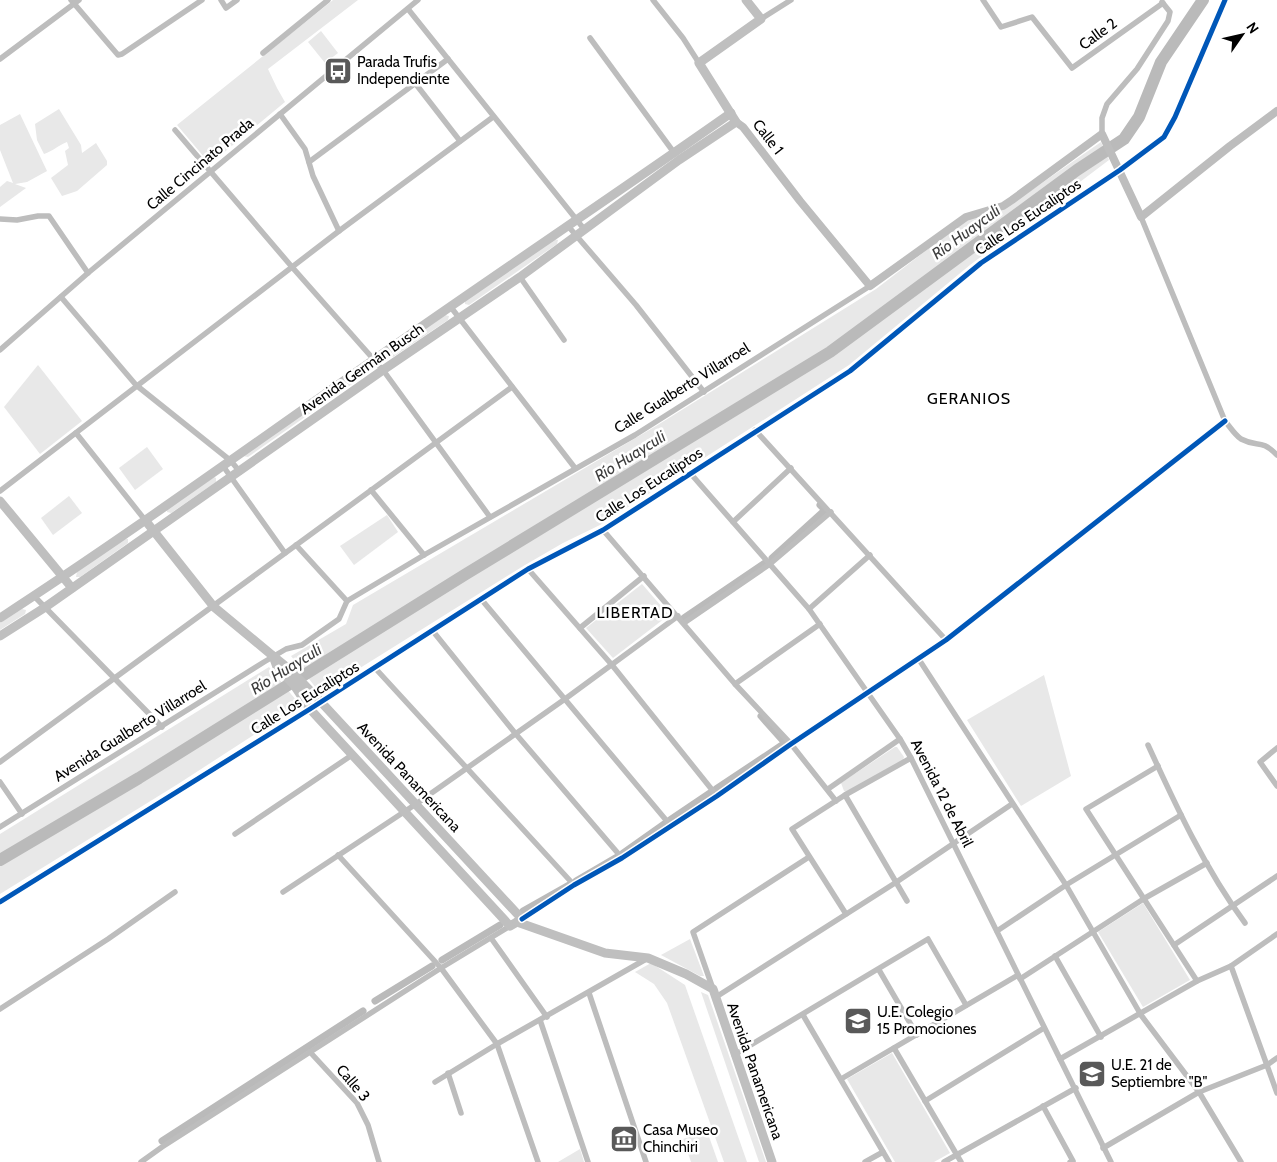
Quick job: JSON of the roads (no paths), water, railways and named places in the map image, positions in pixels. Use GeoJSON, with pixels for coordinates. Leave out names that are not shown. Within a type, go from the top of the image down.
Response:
{"type":"FeatureCollection","features":[{"type":"Feature","properties":{"kind":"main road"},"geometry":{"type":"LineString","coordinates":[[699,63],[761,19],[746,0]]}},
{"type":"Feature","properties":{"kind":"main road","name":"Calle 1"},"geometry":{"type":"LineString","coordinates":[[699,63],[736,122]]}},
{"type":"Feature","properties":{"kind":"main road","name":"Avenida Germán Busch"},"geometry":{"type":"LineString","coordinates":[[0,636],[44,608],[383,370],[520,277],[731,113]]}},
{"type":"Feature","properties":{"kind":"main road","name":"Avenida Germán Busch"},"geometry":{"type":"LineString","coordinates":[[0,618],[145,520],[549,238],[676,156],[736,122]]}},
{"type":"Feature","properties":{"kind":"main road"},"geometry":{"type":"LineString","coordinates":[[0,501],[72,588]]}},
{"type":"Feature","properties":{"kind":"main road","name":"Avenida Panamericana"},"geometry":{"type":"LineString","coordinates":[[145,520],[214,607],[273,656],[297,683],[321,702],[416,804],[517,923]]}},
{"type":"Feature","properties":{"kind":"main road","name":"Avenida Panamericana"},"geometry":{"type":"LineString","coordinates":[[297,683],[310,709],[404,812],[517,923],[605,953],[648,958],[686,974],[714,993],[772,1162]]}},
{"type":"Feature","properties":{"kind":"street"},"geometry":{"type":"LineString","coordinates":[[0,59],[75,1],[118,55],[202,0]]}},
{"type":"Feature","properties":{"kind":"street"},"geometry":{"type":"LineString","coordinates":[[221,0],[226,8],[237,0]]}},
{"type":"Feature","properties":{"kind":"street"},"geometry":{"type":"LineString","coordinates":[[263,53],[328,0]]}},
{"type":"Feature","properties":{"kind":"street","name":"Calle Cincinato Prada"},"geometry":{"type":"LineString","coordinates":[[0,350],[88,273],[418,0]]}},
{"type":"Feature","properties":{"kind":"street","name":"Calle 1"},"geometry":{"type":"LineString","coordinates":[[653,0],[683,38],[699,63]]}},
{"type":"Feature","properties":{"kind":"street"},"geometry":{"type":"LineString","coordinates":[[761,19],[791,0]]}},
{"type":"Feature","properties":{"kind":"street","name":"Calle 2"},"geometry":{"type":"LineString","coordinates":[[983,0],[1001,27],[1032,17],[1072,68],[1162,2]]}},
{"type":"Feature","properties":{"kind":"street","name":"Calle Los Eucaliptos"},"geometry":{"type":"LineString","coordinates":[[0,902],[310,709],[528,569],[603,530],[850,371],[981,264],[1120,170],[1164,137],[1175,117],[1225,0]]}},
{"type":"Feature","properties":{"kind":"street"},"geometry":{"type":"LineString","coordinates":[[1162,2],[1170,12],[1168,21],[1137,69],[1108,104],[1102,118],[1102,134],[1141,217],[1225,421],[1241,438],[1263,443],[1277,455]]}},
{"type":"Feature","properties":{"kind":"street"},"geometry":{"type":"LineString","coordinates":[[408,9],[493,117],[572,224],[704,392]]}},
{"type":"Feature","properties":{"kind":"street"},"geometry":{"type":"LineString","coordinates":[[590,38],[676,156]]}},
{"type":"Feature","properties":{"kind":"street"},"geometry":{"type":"LineString","coordinates":[[309,162],[448,59]]}},
{"type":"Feature","properties":{"kind":"street"},"geometry":{"type":"LineString","coordinates":[[416,83],[460,141]]}},
{"type":"Feature","properties":{"kind":"street"},"geometry":{"type":"LineString","coordinates":[[1141,217],[1277,111]]}},
{"type":"Feature","properties":{"kind":"street"},"geometry":{"type":"LineString","coordinates":[[280,114],[305,149],[313,176],[339,231]]}},
{"type":"Feature","properties":{"kind":"street"},"geometry":{"type":"LineString","coordinates":[[0,491],[39,459],[76,433],[136,385],[339,231],[493,117]]}},
{"type":"Feature","properties":{"kind":"street","name":"Calle 1"},"geometry":{"type":"LineString","coordinates":[[736,122],[743,126],[800,201],[870,286]]}},
{"type":"Feature","properties":{"kind":"street"},"geometry":{"type":"LineString","coordinates":[[175,130],[383,370],[490,517]]}},
{"type":"Feature","properties":{"kind":"street","name":"Calle Gualberto Villarroel"},"geometry":{"type":"LineString","coordinates":[[273,656],[286,649],[302,645],[339,619],[347,601],[704,392],[870,286],[966,218],[1003,206],[1102,134]]}},
{"type":"Feature","properties":{"kind":"street"},"geometry":{"type":"LineString","coordinates":[[0,219],[17,220],[49,216],[88,273]]}},
{"type":"Feature","properties":{"kind":"street"},"geometry":{"type":"LineString","coordinates":[[572,224],[580,232]]}},
{"type":"Feature","properties":{"kind":"street"},"geometry":{"type":"LineString","coordinates":[[520,277],[564,340]]}},
{"type":"Feature","properties":{"kind":"street"},"geometry":{"type":"LineString","coordinates":[[61,298],[136,385],[240,472]]}},
{"type":"Feature","properties":{"kind":"street"},"geometry":{"type":"LineString","coordinates":[[450,306],[575,468]]}},
{"type":"Feature","properties":{"kind":"street"},"geometry":{"type":"LineString","coordinates":[[0,762],[512,387]]}},
{"type":"Feature","properties":{"kind":"street"},"geometry":{"type":"LineString","coordinates":[[141,1162],[441,968],[517,923],[574,885],[622,858],[717,796],[867,692],[946,640],[1225,421]]}},
{"type":"Feature","properties":{"kind":"street"},"geometry":{"type":"LineString","coordinates":[[756,430],[946,640]]}},
{"type":"Feature","properties":{"kind":"street","name":"Avenida Panamericana"},"geometry":{"type":"LineString","coordinates":[[76,433],[145,520]]}},
{"type":"Feature","properties":{"kind":"street"},"geometry":{"type":"LineString","coordinates":[[227,463],[231,478],[285,553]]}},
{"type":"Feature","properties":{"kind":"street"},"geometry":{"type":"LineString","coordinates":[[733,522],[791,468]]}},
{"type":"Feature","properties":{"kind":"street","name":"Avenida 12 de Abril"},"geometry":{"type":"LineString","coordinates":[[691,474],[809,609],[911,758],[1111,1162]]}},
{"type":"Feature","properties":{"kind":"street"},"geometry":{"type":"LineString","coordinates":[[371,490],[424,555]]}},
{"type":"Feature","properties":{"kind":"street"},"geometry":{"type":"LineString","coordinates":[[684,623],[770,564],[831,512]]}},
{"type":"Feature","properties":{"kind":"street"},"geometry":{"type":"LineString","coordinates":[[603,530],[735,684],[791,744],[836,801]]}},
{"type":"Feature","properties":{"kind":"street"},"geometry":{"type":"LineString","coordinates":[[296,544],[347,601]]}},
{"type":"Feature","properties":{"kind":"street"},"geometry":{"type":"LineString","coordinates":[[809,609],[870,555]]}},
{"type":"Feature","properties":{"kind":"street"},"geometry":{"type":"LineString","coordinates":[[528,569],[612,665],[717,796]]}},
{"type":"Feature","properties":{"kind":"street"},"geometry":{"type":"LineString","coordinates":[[580,628],[644,576]]}},
{"type":"Feature","properties":{"kind":"street"},"geometry":{"type":"LineString","coordinates":[[34,596],[162,727]]}},
{"type":"Feature","properties":{"kind":"street"},"geometry":{"type":"LineString","coordinates":[[482,598],[671,826]]}},
{"type":"Feature","properties":{"kind":"street"},"geometry":{"type":"LineString","coordinates":[[284,892],[416,804],[565,699],[678,616]]}},
{"type":"Feature","properties":{"kind":"street"},"geometry":{"type":"LineString","coordinates":[[735,684],[820,624]]}},
{"type":"Feature","properties":{"kind":"street"},"geometry":{"type":"LineString","coordinates":[[432,630],[622,858]]}},
{"type":"Feature","properties":{"kind":"street","name":"Avenida Gualberto Villarroel"},"geometry":{"type":"LineString","coordinates":[[0,827],[273,656]]}},
{"type":"Feature","properties":{"kind":"street"},"geometry":{"type":"LineString","coordinates":[[918,658],[1066,885],[1141,1014],[1199,1092],[1241,1162]]}},
{"type":"Feature","properties":{"kind":"street"},"geometry":{"type":"LineString","coordinates":[[375,668],[574,885]]}},
{"type":"Feature","properties":{"kind":"street"},"geometry":{"type":"LineString","coordinates":[[828,789],[900,740]]}},
{"type":"Feature","properties":{"kind":"street"},"geometry":{"type":"LineString","coordinates":[[1148,745],[1181,815],[1207,863],[1232,906],[1245,923]]}},
{"type":"Feature","properties":{"kind":"street"},"geometry":{"type":"LineString","coordinates":[[1277,748],[1260,762],[1277,786]]}},
{"type":"Feature","properties":{"kind":"street"},"geometry":{"type":"LineString","coordinates":[[234,834],[352,755]]}},
{"type":"Feature","properties":{"kind":"street"},"geometry":{"type":"LineString","coordinates":[[846,914],[792,829],[845,795],[911,758]]}},
{"type":"Feature","properties":{"kind":"street"},"geometry":{"type":"LineString","coordinates":[[1158,766],[1086,809],[1117,854],[1197,981]]}},
{"type":"Feature","properties":{"kind":"street"},"geometry":{"type":"LineString","coordinates":[[0,782],[22,814]]}},
{"type":"Feature","properties":{"kind":"street"},"geometry":{"type":"LineString","coordinates":[[845,795],[907,901]]}},
{"type":"Feature","properties":{"kind":"street"},"geometry":{"type":"LineString","coordinates":[[714,993],[846,914],[1012,804]]}},
{"type":"Feature","properties":{"kind":"street"},"geometry":{"type":"LineString","coordinates":[[997,931],[1066,885],[1181,815]]}},
{"type":"Feature","properties":{"kind":"street"},"geometry":{"type":"LineString","coordinates":[[338,855],[441,968],[497,1044],[538,1162]]}},
{"type":"Feature","properties":{"kind":"street","name":"Avenida Panamericana"},"geometry":{"type":"LineString","coordinates":[[714,993],[693,932],[809,857]]}},
{"type":"Feature","properties":{"kind":"street"},"geometry":{"type":"LineString","coordinates":[[841,1080],[966,1005],[1055,956],[1145,898],[1207,863]]}},
{"type":"Feature","properties":{"kind":"street"},"geometry":{"type":"LineString","coordinates":[[1174,945],[1277,876]]}},
{"type":"Feature","properties":{"kind":"street"},"geometry":{"type":"LineString","coordinates":[[0,1009],[108,939],[175,892]]}},
{"type":"Feature","properties":{"kind":"street"},"geometry":{"type":"LineString","coordinates":[[1060,1059],[1197,981],[1231,966],[1277,934]]}},
{"type":"Feature","properties":{"kind":"street"},"geometry":{"type":"LineString","coordinates":[[491,938],[547,1017]]}},
{"type":"Feature","properties":{"kind":"street"},"geometry":{"type":"LineString","coordinates":[[734,1055],[928,939],[966,1005]]}},
{"type":"Feature","properties":{"kind":"street"},"geometry":{"type":"LineString","coordinates":[[1055,956],[1101,1037]]}},
{"type":"Feature","properties":{"kind":"street"},"geometry":{"type":"LineString","coordinates":[[435,1082],[497,1044],[648,958]]}},
{"type":"Feature","properties":{"kind":"street"},"geometry":{"type":"LineString","coordinates":[[1231,966],[1277,1093]]}},
{"type":"Feature","properties":{"kind":"street"},"geometry":{"type":"LineString","coordinates":[[879,970],[917,1035]]}},
{"type":"Feature","properties":{"kind":"street"},"geometry":{"type":"LineString","coordinates":[[589,993],[646,1160],[639,1162]]}},
{"type":"Feature","properties":{"kind":"street"},"geometry":{"type":"LineString","coordinates":[[803,1015],[889,1162]]}},
{"type":"Feature","properties":{"kind":"street"},"geometry":{"type":"LineString","coordinates":[[540,1020],[588,1162]]}},
{"type":"Feature","properties":{"kind":"street"},"geometry":{"type":"LineString","coordinates":[[925,1101],[1044,1028]]}},
{"type":"Feature","properties":{"kind":"street"},"geometry":{"type":"LineString","coordinates":[[894,1048],[961,1162]]}},
{"type":"Feature","properties":{"kind":"street","name":"Calle 3"},"geometry":{"type":"LineString","coordinates":[[310,1052],[356,1103],[368,1125],[379,1162]]}},
{"type":"Feature","properties":{"kind":"street"},"geometry":{"type":"LineString","coordinates":[[1103,1148],[1199,1092],[1267,1064],[1277,1058]]}},
{"type":"Feature","properties":{"kind":"street"},"geometry":{"type":"LineString","coordinates":[[448,1073],[461,1113]]}},
{"type":"Feature","properties":{"kind":"street"},"geometry":{"type":"LineString","coordinates":[[944,1162],[1076,1088]]}},
{"type":"Feature","properties":{"kind":"street"},"geometry":{"type":"LineString","coordinates":[[1043,1106],[1073,1161],[1070,1162]]}},
{"type":"Feature","properties":{"kind":"street"},"geometry":{"type":"LineString","coordinates":[[865,1162],[883,1152]]}},
{"type":"Feature","properties":{"kind":"waterway","name":"Río Huayculi"},"geometry":{"type":"LineString","coordinates":[[0,860],[139,778],[466,574],[830,352],[1077,170],[1124,139],[1139,117],[1161,62],[1203,0]]}},
{"type":"Feature","properties":{"kind":"waterway"},"geometry":{"type":"LineString","coordinates":[[772,558],[825,510],[820,505]]}},
{"type":"Feature","properties":{"kind":"waterway"},"geometry":{"type":"LineString","coordinates":[[684,618],[765,563]]}},
{"type":"Feature","properties":{"kind":"waterway"},"geometry":{"type":"LineString","coordinates":[[716,789],[785,743],[761,716]]}},
{"type":"Feature","properties":{"kind":"waterway"},"geometry":{"type":"LineString","coordinates":[[670,820],[710,793]]}},
{"type":"Feature","properties":{"kind":"waterway"},"geometry":{"type":"LineString","coordinates":[[623,853],[664,824]]}},
{"type":"Feature","properties":{"kind":"waterway"},"geometry":{"type":"LineString","coordinates":[[576,881],[617,857]]}},
{"type":"Feature","properties":{"kind":"waterway"},"geometry":{"type":"LineString","coordinates":[[523,911],[569,885]]}},
{"type":"Feature","properties":{"kind":"waterway"},"geometry":{"type":"LineString","coordinates":[[442,960],[500,925]]}},
{"type":"Feature","properties":{"kind":"waterway"},"geometry":{"type":"LineString","coordinates":[[375,1001],[432,966]]}},
{"type":"Feature","properties":{"kind":"waterway"},"geometry":{"type":"LineString","coordinates":[[162,1141],[363,1011]]}},
{"type":"Feature","properties":{"kind":"place","name":"Parada Trufis Independiente"},"geometry":{"type":"Point","coordinates":[338,71]}},
{"type":"Feature","properties":{"kind":"place","name":"U.E. Colegio 15 Promociones"},"geometry":{"type":"Point","coordinates":[858,1021]}},
{"type":"Feature","properties":{"kind":"place","name":"U.E. 21 de Septiembre \"B\""},"geometry":{"type":"Point","coordinates":[1092,1074]}},
{"type":"Feature","properties":{"kind":"place","name":"Casa Museo Chinchiri"},"geometry":{"type":"Point","coordinates":[624,1139]}},
{"type":"Feature","properties":{"kind":"district","name":"GERANIOS"},"geometry":{"type":"Point","coordinates":[969,398]}},
{"type":"Feature","properties":{"kind":"district","name":"LIBERTAD"},"geometry":{"type":"Point","coordinates":[635,612]}}]}
